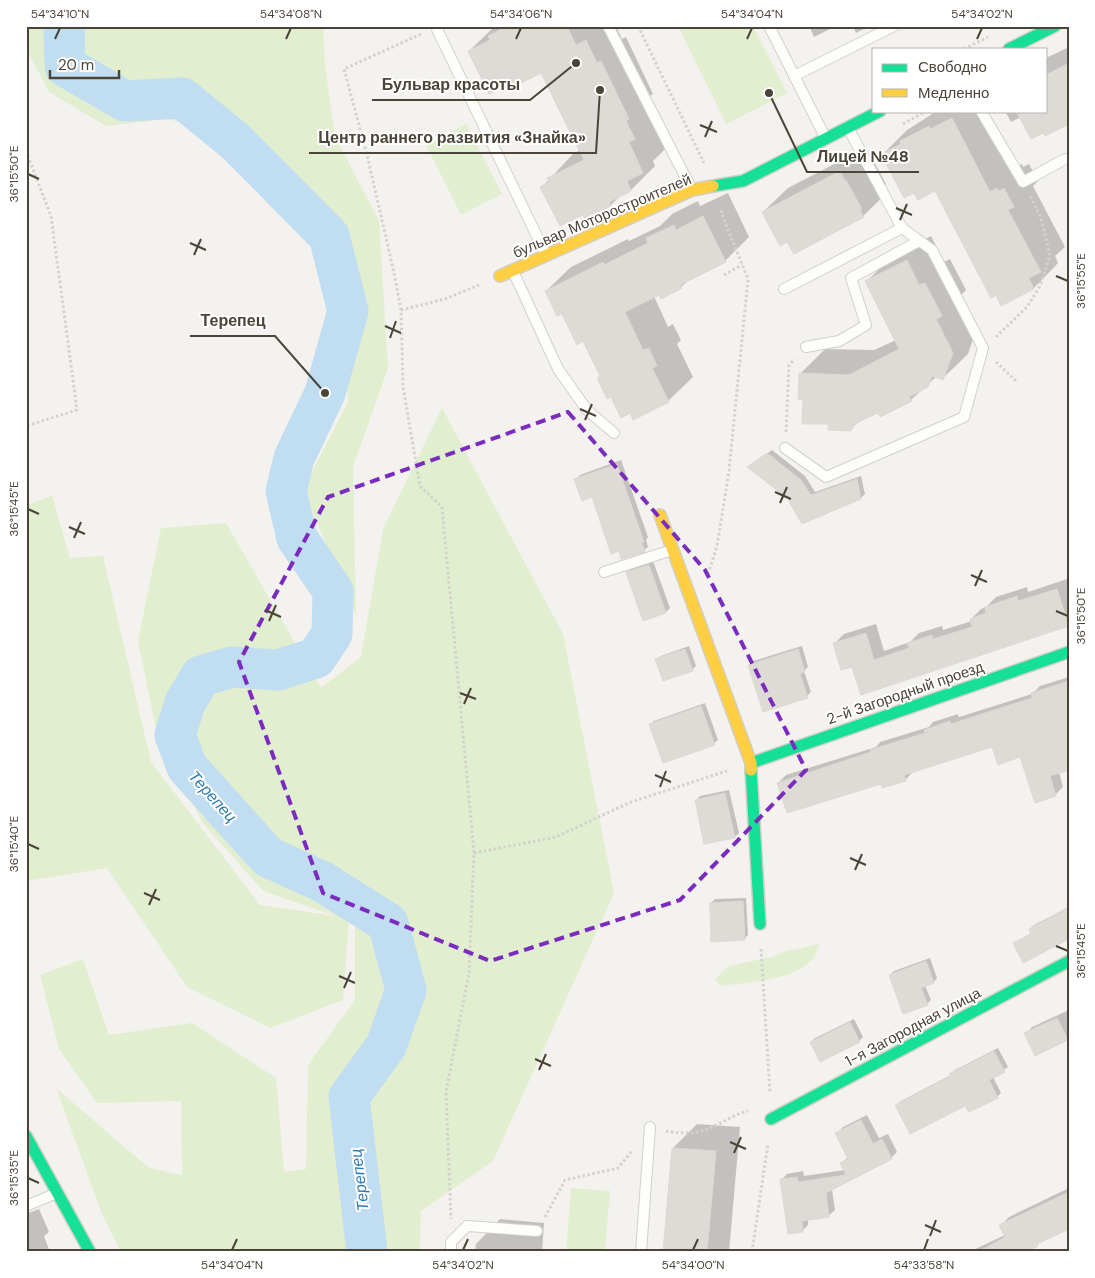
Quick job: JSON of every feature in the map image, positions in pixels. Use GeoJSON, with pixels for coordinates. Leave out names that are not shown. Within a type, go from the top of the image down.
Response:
{"type":"FeatureCollection","features":[{"type":"Feature","properties":{"kind":"street"},"geometry":{"type":"LineString","coordinates":[[1011,48],[1055,26]]}},
{"type":"Feature","properties":{"kind":"street","name":"бульвар Моторостроителей"},"geometry":{"type":"LineString","coordinates":[[500,276],[692,190],[743,181],[878,112]]}},
{"type":"Feature","properties":{"kind":"street"},"geometry":{"type":"LineString","coordinates":[[660,516],[751,763],[760,924]]}},
{"type":"Feature","properties":{"kind":"street","name":"2-й Загородный проезд"},"geometry":{"type":"LineString","coordinates":[[751,763],[1069,652]]}},
{"type":"Feature","properties":{"kind":"street","name":"1-я Загородная улица"},"geometry":{"type":"LineString","coordinates":[[772,1119],[1069,961]]}},
{"type":"Feature","properties":{"kind":"street"},"geometry":{"type":"LineString","coordinates":[[26,1136],[90,1252]]}},
{"type":"Feature","properties":{"kind":"lane"},"geometry":{"type":"LineString","coordinates":[[437,26],[546,256]]}},
{"type":"Feature","properties":{"kind":"lane"},"geometry":{"type":"LineString","coordinates":[[608,26],[692,190]]}},
{"type":"Feature","properties":{"kind":"lane"},"geometry":{"type":"LineString","coordinates":[[769,26],[826,138]]}},
{"type":"Feature","properties":{"kind":"lane"},"geometry":{"type":"LineString","coordinates":[[794,76],[894,26]]}},
{"type":"Feature","properties":{"kind":"lane"},"geometry":{"type":"LineString","coordinates":[[982,112],[1023,182],[1065,159]]}},
{"type":"Feature","properties":{"kind":"lane"},"geometry":{"type":"LineString","coordinates":[[785,448],[826,477],[964,417],[983,348],[932,250],[902,228],[847,127]]}},
{"type":"Feature","properties":{"kind":"lane"},"geometry":{"type":"LineString","coordinates":[[784,289],[902,228]]}},
{"type":"Feature","properties":{"kind":"lane"},"geometry":{"type":"LineString","coordinates":[[806,347],[839,341],[866,325],[851,278],[919,241]]}},
{"type":"Feature","properties":{"kind":"lane"},"geometry":{"type":"LineString","coordinates":[[512,270],[558,369],[587,410],[614,433]]}},
{"type":"Feature","properties":{"kind":"lane"},"geometry":{"type":"LineString","coordinates":[[604,572],[673,549]]}},
{"type":"Feature","properties":{"kind":"lane"},"geometry":{"type":"LineString","coordinates":[[641,1252],[650,1128]]}},
{"type":"Feature","properties":{"kind":"lane"},"geometry":{"type":"LineString","coordinates":[[26,1206],[58,1192]]}},
{"type":"Feature","properties":{"kind":"lane"},"geometry":{"type":"LineString","coordinates":[[451,1247],[467,1226],[536,1231]]}},
{"type":"Feature","properties":{"kind":"path"},"geometry":{"type":"LineString","coordinates":[[437,26],[344,69],[367,154],[401,310],[403,387],[420,486],[442,507],[474,853],[468,973],[446,1092],[451,1247]]}},
{"type":"Feature","properties":{"kind":"path"},"geometry":{"type":"LineString","coordinates":[[638,26],[706,166],[710,187],[748,279],[729,471],[717,546],[706,581],[693,603]]}},
{"type":"Feature","properties":{"kind":"path"},"geometry":{"type":"LineString","coordinates":[[901,124],[924,112]]}},
{"type":"Feature","properties":{"kind":"path"},"geometry":{"type":"LineString","coordinates":[[26,151],[50,216],[77,410],[26,426]]}},
{"type":"Feature","properties":{"kind":"path"},"geometry":{"type":"LineString","coordinates":[[1016,381],[983,348],[1004,331],[1027,307],[1040,286],[1050,255],[1041,218],[1023,182]]}},
{"type":"Feature","properties":{"kind":"path"},"geometry":{"type":"LineString","coordinates":[[721,212],[729,208]]}},
{"type":"Feature","properties":{"kind":"path"},"geometry":{"type":"LineString","coordinates":[[724,275],[742,265]]}},
{"type":"Feature","properties":{"kind":"path"},"geometry":{"type":"LineString","coordinates":[[401,310],[445,300],[500,276]]}},
{"type":"Feature","properties":{"kind":"path"},"geometry":{"type":"LineString","coordinates":[[785,448],[789,365],[806,347]]}},
{"type":"Feature","properties":{"kind":"path"},"geometry":{"type":"LineString","coordinates":[[474,853],[556,837],[631,802],[751,763]]}},
{"type":"Feature","properties":{"kind":"path"},"geometry":{"type":"LineString","coordinates":[[752,1252],[772,1119],[762,955]]}},
{"type":"Feature","properties":{"kind":"path"},"geometry":{"type":"LineString","coordinates":[[536,1231],[565,1180],[618,1168],[650,1128],[674,1133],[701,1132],[738,1114],[751,1110],[772,1119]]}},
{"type":"Feature","properties":{"kind":"highlighted area"},"geometry":{"type":"Polygon","coordinates":[[[568,412],[705,570],[806,770],[680,900],[490,961],[323,893],[239,662],[328,497],[568,412]]]}},
{"type":"Feature","properties":{"kind":"green space"},"geometry":{"type":"Polygon","coordinates":[[[26,26],[323,26],[325,65],[335,136],[379,221],[388,368],[353,467],[356,616],[303,489],[348,402],[341,279],[214,130],[167,119],[106,126],[49,92],[26,48],[26,26]]]}},
{"type":"Feature","properties":{"kind":"green space"},"geometry":{"type":"Polygon","coordinates":[[[678,26],[753,26],[787,93],[726,124],[678,26]]]}},
{"type":"Feature","properties":{"kind":"green space"},"geometry":{"type":"Polygon","coordinates":[[[466,124],[502,194],[461,215],[426,145],[466,124]]]}},
{"type":"Feature","properties":{"kind":"green space"},"geometry":{"type":"Polygon","coordinates":[[[442,408],[563,634],[614,893],[493,1161],[421,1211],[420,1252],[121,1252],[102,1214],[56,1088],[149,1168],[182,1175],[181,1101],[97,1103],[59,1049],[40,975],[83,959],[109,1035],[192,1023],[276,1078],[284,1172],[306,1169],[308,1065],[355,1000],[355,923],[349,921],[343,1000],[270,1028],[187,987],[107,868],[26,881],[26,505],[52,496],[70,558],[103,556],[151,762],[260,905],[336,916],[263,891],[202,822],[156,729],[138,641],[161,528],[226,523],[321,688],[361,657],[383,529],[442,408]]]}},
{"type":"Feature","properties":{"kind":"green space"},"geometry":{"type":"Polygon","coordinates":[[[820,944],[811,961],[802,968],[781,977],[721,986],[715,979],[728,966],[820,944]]]}},
{"type":"Feature","properties":{"kind":"green space"},"geometry":{"type":"Polygon","coordinates":[[[571,1188],[610,1191],[605,1252],[566,1252],[571,1188]]]}},
{"type":"Feature","properties":{"kind":"building"},"geometry":{"type":"Polygon","coordinates":[[[508,26],[567,26],[576,45],[586,40],[597,63],[601,61],[629,119],[626,121],[635,139],[629,142],[643,173],[627,181],[631,191],[609,202],[611,206],[585,219],[583,215],[560,226],[540,187],[549,182],[547,178],[584,160],[541,73],[503,92],[500,88],[489,94],[468,51],[490,40],[488,36],[508,26]]]}},
{"type":"Feature","properties":{"kind":"building"},"geometry":{"type":"Polygon","coordinates":[[[1069,63],[1069,124],[1045,136],[1043,133],[1031,139],[1017,112],[1048,112],[1048,74],[1069,63]]]}},
{"type":"Feature","properties":{"kind":"building"},"geometry":{"type":"Polygon","coordinates":[[[952,118],[990,192],[997,188],[999,191],[1004,188],[1014,207],[1008,210],[1041,272],[1029,278],[1034,289],[1001,306],[996,295],[991,298],[935,191],[918,200],[914,193],[904,198],[881,154],[901,144],[900,141],[929,126],[930,129],[952,118]]]}},
{"type":"Feature","properties":{"kind":"building"},"geometry":{"type":"Polygon","coordinates":[[[840,171],[862,209],[860,210],[864,217],[794,254],[787,242],[780,246],[762,212],[840,171]]]}},
{"type":"Feature","properties":{"kind":"building"},"geometry":{"type":"Polygon","coordinates":[[[703,216],[726,262],[680,285],[682,288],[661,299],[659,295],[625,312],[643,350],[649,348],[657,366],[652,368],[669,402],[633,420],[630,413],[621,418],[611,397],[607,399],[597,378],[600,376],[583,341],[577,345],[562,314],[557,316],[545,291],[603,262],[604,265],[648,243],[646,238],[674,225],[676,230],[703,216]]]}},
{"type":"Feature","properties":{"kind":"building"},"geometry":{"type":"Polygon","coordinates":[[[907,260],[919,285],[925,283],[942,316],[936,319],[953,353],[943,380],[932,376],[928,387],[909,397],[912,401],[880,417],[878,413],[854,424],[851,431],[828,430],[828,424],[802,424],[803,400],[798,399],[799,373],[849,375],[899,349],[865,281],[907,260]]]}},
{"type":"Feature","properties":{"kind":"building"},"geometry":{"type":"Polygon","coordinates":[[[767,453],[801,480],[811,495],[857,479],[861,499],[802,524],[787,498],[747,467],[767,453]]]}},
{"type":"Feature","properties":{"kind":"building"},"geometry":{"type":"Polygon","coordinates":[[[617,464],[644,542],[642,543],[645,552],[621,559],[619,551],[611,554],[592,497],[582,501],[574,479],[617,464]]]}},
{"type":"Feature","properties":{"kind":"building"},"geometry":{"type":"Polygon","coordinates":[[[649,565],[666,613],[643,621],[626,572],[649,565]]]}},
{"type":"Feature","properties":{"kind":"building"},"geometry":{"type":"Polygon","coordinates":[[[1057,589],[1069,626],[861,695],[852,667],[841,670],[833,643],[866,633],[874,660],[909,648],[907,643],[932,635],[933,639],[972,627],[970,619],[986,613],[985,607],[1017,596],[1018,601],[1057,589]]]}},
{"type":"Feature","properties":{"kind":"building"},"geometry":{"type":"Polygon","coordinates":[[[685,649],[693,671],[663,681],[655,659],[685,649]]]}},
{"type":"Feature","properties":{"kind":"building"},"geometry":{"type":"Polygon","coordinates":[[[798,649],[805,672],[800,674],[808,698],[763,712],[748,665],[798,649]]]}},
{"type":"Feature","properties":{"kind":"building"},"geometry":{"type":"Polygon","coordinates":[[[1069,681],[1069,770],[1050,776],[1056,796],[1035,803],[1020,757],[998,765],[992,747],[904,775],[906,781],[882,788],[881,784],[787,813],[777,783],[925,733],[924,730],[950,721],[951,724],[1032,698],[1031,693],[1069,681]]]}},
{"type":"Feature","properties":{"kind":"building"},"geometry":{"type":"Polygon","coordinates":[[[701,706],[715,745],[663,763],[649,724],[701,706]]]}},
{"type":"Feature","properties":{"kind":"building"},"geometry":{"type":"Polygon","coordinates":[[[725,793],[735,838],[704,844],[695,800],[725,793]]]}},
{"type":"Feature","properties":{"kind":"building"},"geometry":{"type":"Polygon","coordinates":[[[743,901],[745,940],[711,942],[710,903],[743,901]]]}},
{"type":"Feature","properties":{"kind":"building"},"geometry":{"type":"Polygon","coordinates":[[[1069,907],[1069,939],[1023,963],[1013,943],[1031,934],[1029,929],[1069,907]]]}},
{"type":"Feature","properties":{"kind":"building"},"geometry":{"type":"Polygon","coordinates":[[[926,961],[934,983],[921,988],[928,1005],[903,1014],[889,975],[926,961]]]}},
{"type":"Feature","properties":{"kind":"building"},"geometry":{"type":"Polygon","coordinates":[[[1057,1018],[1068,1040],[1035,1056],[1024,1033],[1057,1018]]]}},
{"type":"Feature","properties":{"kind":"building"},"geometry":{"type":"Polygon","coordinates":[[[850,1022],[860,1042],[820,1062],[810,1042],[850,1022]]]}},
{"type":"Feature","properties":{"kind":"building"},"geometry":{"type":"Polygon","coordinates":[[[994,1051],[1005,1072],[989,1080],[998,1098],[969,1112],[965,1106],[910,1134],[895,1105],[994,1051]]]}},
{"type":"Feature","properties":{"kind":"building"},"geometry":{"type":"Polygon","coordinates":[[[861,1120],[873,1144],[882,1139],[892,1159],[826,1193],[829,1217],[802,1221],[803,1232],[788,1234],[780,1179],[797,1177],[798,1182],[846,1175],[840,1163],[848,1159],[835,1133],[861,1120]]]}},
{"type":"Feature","properties":{"kind":"building"},"geometry":{"type":"Polygon","coordinates":[[[672,1148],[716,1151],[707,1252],[663,1252],[672,1148]]]}},
{"type":"Feature","properties":{"kind":"building"},"geometry":{"type":"Polygon","coordinates":[[[1069,1192],[1069,1229],[1037,1244],[1038,1246],[1028,1252],[978,1252],[1005,1237],[999,1225],[1069,1192]]]}},
{"type":"Feature","properties":{"kind":"waterway","name":"Терепец"},"geometry":{"type":"LineString","coordinates":[[64,26],[65,66],[125,101],[182,98],[236,142],[329,236],[348,311],[325,393],[294,458],[286,491],[297,538],[333,591],[332,634],[316,658],[278,670],[232,667],[201,676],[185,703],[175,735],[187,767],[268,857],[323,882],[388,923],[406,990],[386,1046],[349,1097],[367,1252]]}},
{"type":"Feature","properties":{"kind":"traffic: fast"},"geometry":{"type":"LineString","coordinates":[[1011,48],[1055,26]]}},
{"type":"Feature","properties":{"kind":"traffic: fast"},"geometry":{"type":"LineString","coordinates":[[713,186],[743,181],[878,112]]}},
{"type":"Feature","properties":{"kind":"traffic: fast"},"geometry":{"type":"LineString","coordinates":[[751,763],[1069,652]]}},
{"type":"Feature","properties":{"kind":"traffic: fast"},"geometry":{"type":"LineString","coordinates":[[751,770],[760,924]]}},
{"type":"Feature","properties":{"kind":"traffic: fast"},"geometry":{"type":"LineString","coordinates":[[771,1119],[1069,961]]}},
{"type":"Feature","properties":{"kind":"traffic: fast"},"geometry":{"type":"LineString","coordinates":[[26,1136],[90,1252]]}},
{"type":"Feature","properties":{"kind":"traffic: slow"},"geometry":{"type":"LineString","coordinates":[[500,276],[692,190],[713,186]]}},
{"type":"Feature","properties":{"kind":"traffic: slow"},"geometry":{"type":"LineString","coordinates":[[660,515],[751,763],[751,770]]}},
{"type":"Feature","properties":{"kind":"place","name":"Бульвар красоты"},"geometry":{"type":"Point","coordinates":[576,63]}},
{"type":"Feature","properties":{"kind":"place","name":"Центр раннего развития «Знайка»"},"geometry":{"type":"Point","coordinates":[600,90]}},
{"type":"Feature","properties":{"kind":"place","name":"Лицей №48"},"geometry":{"type":"Point","coordinates":[769,93]}},
{"type":"Feature","properties":{"kind":"place","name":"Терепец"},"geometry":{"type":"Point","coordinates":[325,393]}}]}
